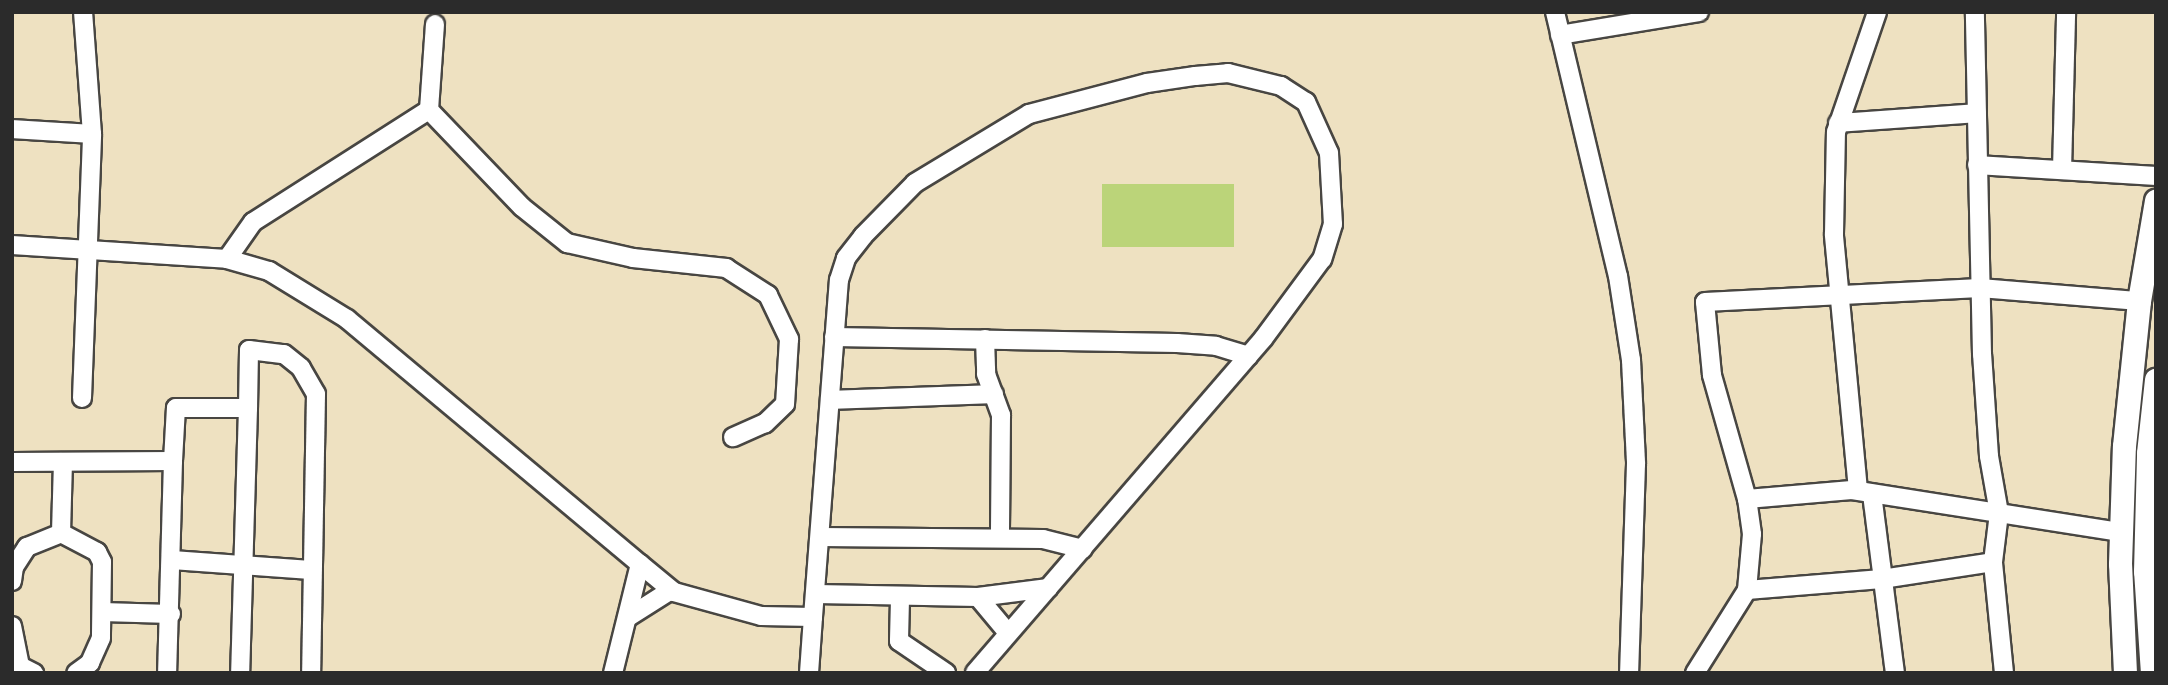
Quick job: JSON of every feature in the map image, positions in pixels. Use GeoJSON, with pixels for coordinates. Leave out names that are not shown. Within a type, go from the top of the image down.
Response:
{"type":"FeatureCollection","features":[{"type":"Feature","properties":{"kind":"main road"},"geometry":{"type":"LineString","coordinates":[[2125,673],[2120,532],[2139,301],[2156,200]]}},
{"type":"Feature","properties":{"kind":"main road"},"geometry":{"type":"LineString","coordinates":[[2152,673],[2145,571],[2148,453],[2156,379]]}},
{"type":"Feature","properties":{"kind":"street"},"geometry":{"type":"LineString","coordinates":[[82,398],[90,253],[92,134],[83,12]]}},
{"type":"Feature","properties":{"kind":"street"},"geometry":{"type":"LineString","coordinates":[[1555,12],[1618,276],[1631,360],[1636,464],[1629,673]]}},
{"type":"Feature","properties":{"kind":"street"},"geometry":{"type":"LineString","coordinates":[[1560,35],[1699,12]]}},
{"type":"Feature","properties":{"kind":"street"},"geometry":{"type":"LineString","coordinates":[[1877,12],[1838,123],[1834,234],[1839,295],[1865,492],[1882,579],[1895,673]]}},
{"type":"Feature","properties":{"kind":"street"},"geometry":{"type":"LineString","coordinates":[[1975,12],[1980,288],[1989,456],[1999,513],[1993,562],[2004,673]]}},
{"type":"Feature","properties":{"kind":"street"},"geometry":{"type":"LineString","coordinates":[[2062,170],[2066,12]]}},
{"type":"Feature","properties":{"kind":"street"},"geometry":{"type":"LineString","coordinates":[[435,24],[429,110],[522,207],[567,243],[633,258],[726,268],[768,295],[789,339],[785,404],[765,423],[733,437]]}},
{"type":"Feature","properties":{"kind":"street"},"geometry":{"type":"LineString","coordinates":[[809,673],[834,337],[846,258],[915,183],[1029,114],[1147,83],[1228,73],[1282,86],[1306,102],[1329,153],[1333,224],[1322,259],[1248,356],[975,673]]}},
{"type":"Feature","properties":{"kind":"street"},"geometry":{"type":"LineString","coordinates":[[227,259],[253,222],[429,110]]}},
{"type":"Feature","properties":{"kind":"street"},"geometry":{"type":"LineString","coordinates":[[1838,123],[1976,113]]}},
{"type":"Feature","properties":{"kind":"street"},"geometry":{"type":"LineString","coordinates":[[12,129],[92,134]]}},
{"type":"Feature","properties":{"kind":"street"},"geometry":{"type":"LineString","coordinates":[[1978,165],[2156,176]]}},
{"type":"Feature","properties":{"kind":"street"},"geometry":{"type":"LineString","coordinates":[[12,245],[90,253],[227,259],[278,275],[347,319],[671,590],[761,616],[813,617]]}},
{"type":"Feature","properties":{"kind":"street"},"geometry":{"type":"LineString","coordinates":[[1695,673],[1746,590],[1752,534],[1747,499],[1713,375],[1705,302],[1980,288],[2139,301]]}},
{"type":"Feature","properties":{"kind":"street"},"geometry":{"type":"LineString","coordinates":[[834,337],[1177,343],[1216,346],[1248,356]]}},
{"type":"Feature","properties":{"kind":"street"},"geometry":{"type":"LineString","coordinates":[[985,340],[986,374],[1002,415],[1000,538]]}},
{"type":"Feature","properties":{"kind":"street"},"geometry":{"type":"LineString","coordinates":[[240,673],[249,351],[284,354],[313,385],[317,410],[311,570],[311,673]]}},
{"type":"Feature","properties":{"kind":"street"},"geometry":{"type":"LineString","coordinates":[[830,400],[993,394]]}},
{"type":"Feature","properties":{"kind":"street"},"geometry":{"type":"LineString","coordinates":[[167,673],[176,408],[248,408]]}},
{"type":"Feature","properties":{"kind":"street"},"geometry":{"type":"LineString","coordinates":[[12,462],[173,461]]}},
{"type":"Feature","properties":{"kind":"street"},"geometry":{"type":"LineString","coordinates":[[61,533],[63,462]]}},
{"type":"Feature","properties":{"kind":"street"},"geometry":{"type":"LineString","coordinates":[[1747,499],[1865,492],[2120,532]]}},
{"type":"Feature","properties":{"kind":"street"},"geometry":{"type":"LineString","coordinates":[[12,581],[14,567],[27,547],[61,533]]}},
{"type":"Feature","properties":{"kind":"street"},"geometry":{"type":"LineString","coordinates":[[61,533],[97,552],[102,562],[101,638],[90,663],[76,673]]}},
{"type":"Feature","properties":{"kind":"street"},"geometry":{"type":"LineString","coordinates":[[820,537],[1043,539],[1083,549]]}},
{"type":"Feature","properties":{"kind":"street"},"geometry":{"type":"LineString","coordinates":[[172,560],[311,570]]}},
{"type":"Feature","properties":{"kind":"street"},"geometry":{"type":"LineString","coordinates":[[1746,590],[1882,579],[1993,562]]}},
{"type":"Feature","properties":{"kind":"street"},"geometry":{"type":"LineString","coordinates":[[613,673],[640,564]]}},
{"type":"Feature","properties":{"kind":"street"},"geometry":{"type":"LineString","coordinates":[[816,594],[900,599],[978,597],[1048,588]]}},
{"type":"Feature","properties":{"kind":"street"},"geometry":{"type":"LineString","coordinates":[[627,618],[671,590]]}},
{"type":"Feature","properties":{"kind":"street"},"geometry":{"type":"LineString","coordinates":[[978,597],[1008,633]]}},
{"type":"Feature","properties":{"kind":"street"},"geometry":{"type":"LineString","coordinates":[[900,599],[899,641],[946,673]]}},
{"type":"Feature","properties":{"kind":"street"},"geometry":{"type":"LineString","coordinates":[[102,612],[171,614]]}},
{"type":"Feature","properties":{"kind":"street"},"geometry":{"type":"LineString","coordinates":[[12,626],[20,666],[34,673]]}},
{"type":"Feature","properties":{"kind":"green space"},"geometry":{"type":"Polygon","coordinates":[[[1102,184],[1234,184],[1234,247],[1102,247],[1102,184]]]}}]}
